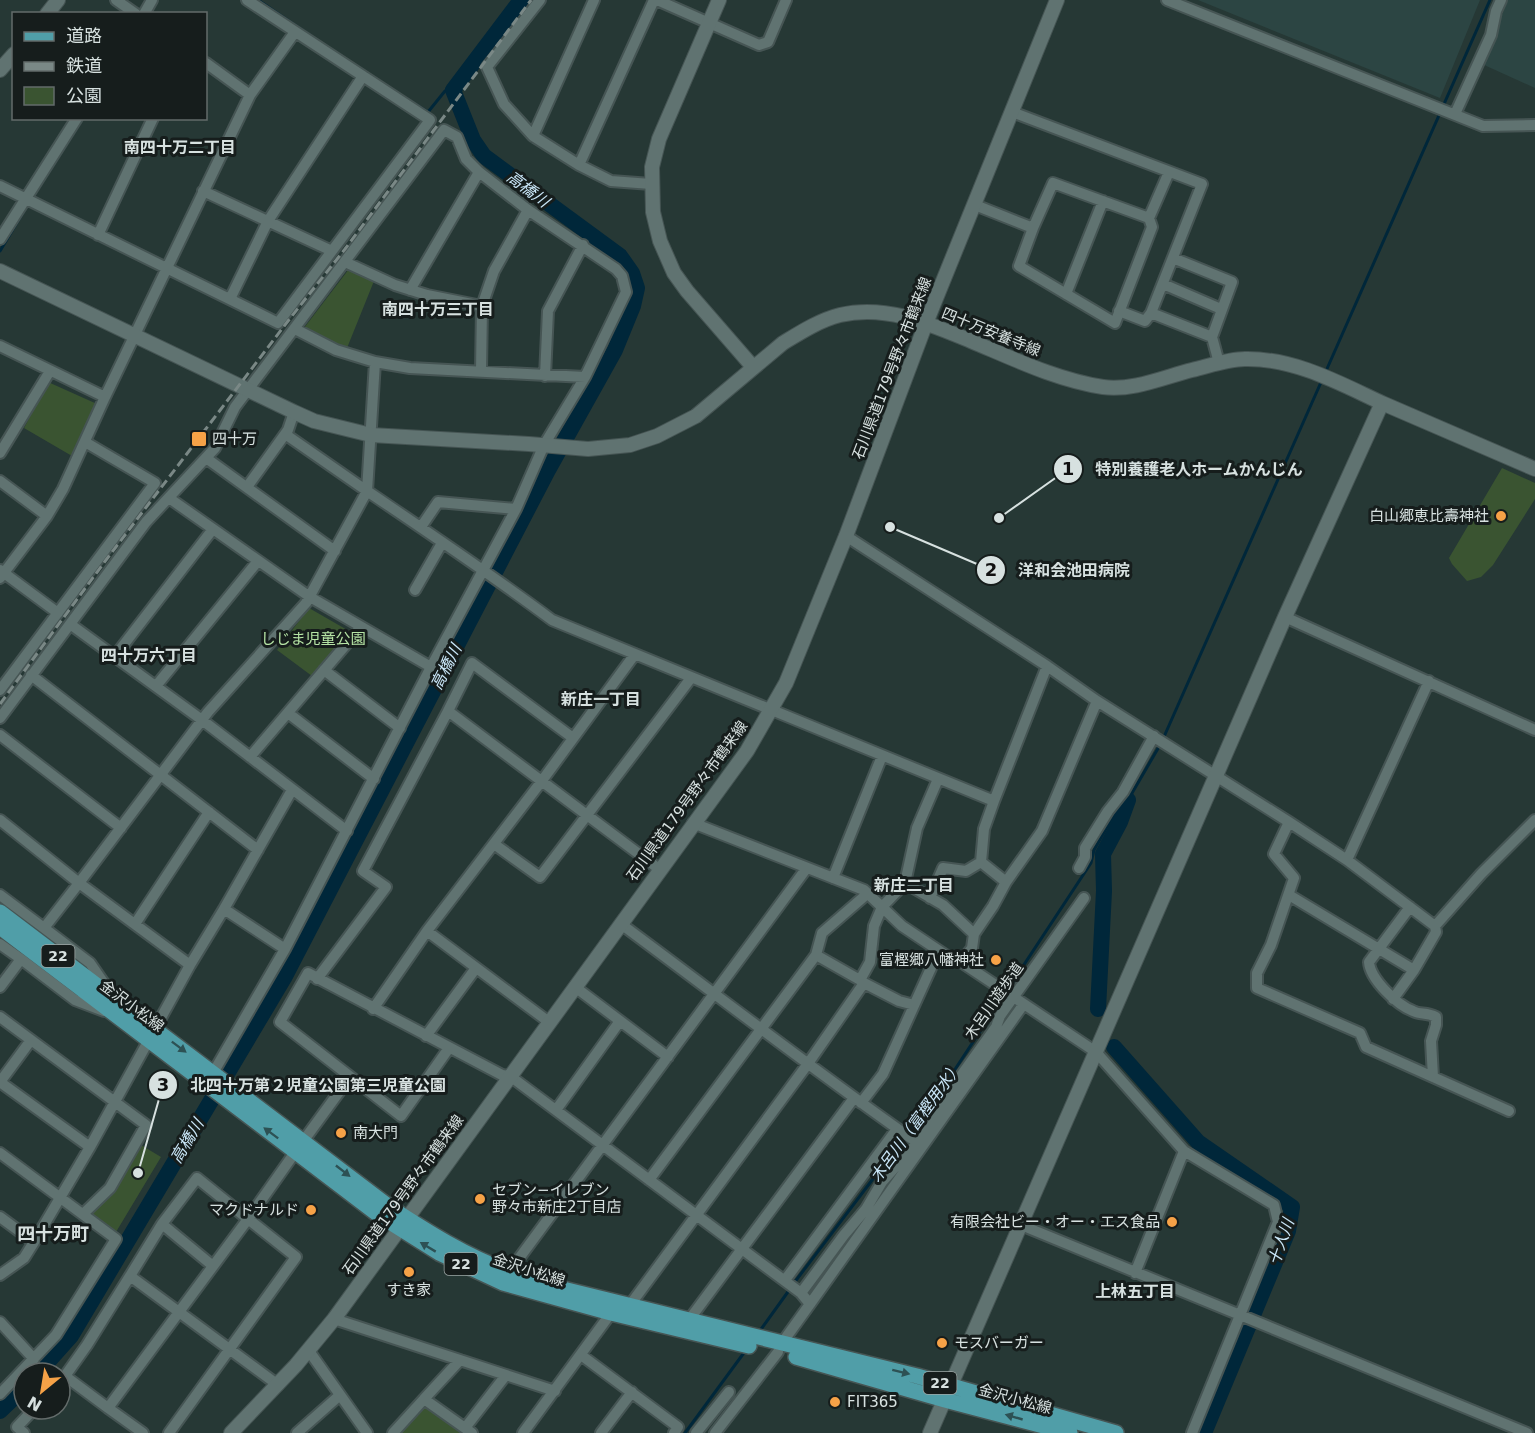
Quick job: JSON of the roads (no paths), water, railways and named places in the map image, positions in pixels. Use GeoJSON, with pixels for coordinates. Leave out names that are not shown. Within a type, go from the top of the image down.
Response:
{"type":"FeatureCollection","features":[{"type":"Feature","properties":{"kind":"main road","name":"金沢小松線"},"geometry":{"type":"LineString","coordinates":[[0,912],[114,1007]]}},
{"type":"Feature","properties":{"kind":"main road","name":"金沢小松線"},"geometry":{"type":"LineString","coordinates":[[0,927],[212,1077],[225,1090],[403,1223],[439,1253],[503,1283],[612,1313],[753,1341],[947,1393],[1116,1433]]}},
{"type":"Feature","properties":{"kind":"main road","name":"金沢小松線"},"geometry":{"type":"LineString","coordinates":[[403,1223],[509,1272],[563,1289],[689,1320],[753,1341]]}},
{"type":"Feature","properties":{"kind":"main road","name":"金沢小松線"},"geometry":{"type":"LineString","coordinates":[[947,1393],[1070,1433]]}},
{"type":"Feature","properties":{"kind":"street"},"geometry":{"type":"LineString","coordinates":[[49,12],[58,0]]}},
{"type":"Feature","properties":{"kind":"street"},"geometry":{"type":"LineString","coordinates":[[117,0],[133,12]]}},
{"type":"Feature","properties":{"kind":"street"},"geometry":{"type":"LineString","coordinates":[[0,186],[278,323],[430,120],[247,0]]}},
{"type":"Feature","properties":{"kind":"street"},"geometry":{"type":"LineString","coordinates":[[540,0],[487,67],[504,104],[533,136],[579,165],[611,181],[651,184]]}},
{"type":"Feature","properties":{"kind":"street"},"geometry":{"type":"LineString","coordinates":[[533,136],[594,0]]}},
{"type":"Feature","properties":{"kind":"street"},"geometry":{"type":"LineString","coordinates":[[579,165],[655,0],[759,45],[768,42],[786,0]]}},
{"type":"Feature","properties":{"kind":"street"},"geometry":{"type":"LineString","coordinates":[[720,0],[664,125],[652,167],[651,184],[656,226],[674,273],[753,367]]}},
{"type":"Feature","properties":{"kind":"street","name":"石川県道179号野々市鶴来線"},"geometry":{"type":"LineString","coordinates":[[231,1433],[309,1351],[334,1319],[747,751],[771,710],[786,683],[846,536],[926,323],[1057,0]]}},
{"type":"Feature","properties":{"kind":"street"},"geometry":{"type":"LineString","coordinates":[[1167,0],[1483,126],[1535,125]]}},
{"type":"Feature","properties":{"kind":"street"},"geometry":{"type":"LineString","coordinates":[[1452,113],[1491,35],[1501,0]]}},
{"type":"Feature","properties":{"kind":"street"},"geometry":{"type":"LineString","coordinates":[[58,613],[1,573],[47,516],[63,489],[250,95],[295,32]]}},
{"type":"Feature","properties":{"kind":"street"},"geometry":{"type":"LineString","coordinates":[[0,70],[12,56]]}},
{"type":"Feature","properties":{"kind":"street"},"geometry":{"type":"LineString","coordinates":[[207,64],[250,95]]}},
{"type":"Feature","properties":{"kind":"street"},"geometry":{"type":"LineString","coordinates":[[230,298],[267,221],[363,76]]}},
{"type":"Feature","properties":{"kind":"street"},"geometry":{"type":"LineString","coordinates":[[1012,112],[1202,184],[1151,313],[1145,321],[1119,311]]}},
{"type":"Feature","properties":{"kind":"street"},"geometry":{"type":"LineString","coordinates":[[0,239],[30,201],[76,120]]}},
{"type":"Feature","properties":{"kind":"street"},"geometry":{"type":"LineString","coordinates":[[98,235],[152,120]]}},
{"type":"Feature","properties":{"kind":"street"},"geometry":{"type":"LineString","coordinates":[[0,718],[146,522],[215,448],[235,407],[444,130],[457,137],[466,159],[479,172],[528,210],[583,245],[622,276],[626,292],[585,377],[285,949],[212,1077]]}},
{"type":"Feature","properties":{"kind":"street"},"geometry":{"type":"LineString","coordinates":[[410,290],[479,172]]}},
{"type":"Feature","properties":{"kind":"street"},"geometry":{"type":"LineString","coordinates":[[1149,218],[1053,183],[1019,266],[1115,322],[1152,228],[1149,218],[1169,172]]}},
{"type":"Feature","properties":{"kind":"street"},"geometry":{"type":"LineString","coordinates":[[204,191],[332,251]]}},
{"type":"Feature","properties":{"kind":"street"},"geometry":{"type":"LineString","coordinates":[[1066,294],[1103,201]]}},
{"type":"Feature","properties":{"kind":"street"},"geometry":{"type":"LineString","coordinates":[[975,206],[1033,228]]}},
{"type":"Feature","properties":{"kind":"street"},"geometry":{"type":"LineString","coordinates":[[481,371],[482,306],[494,271],[528,210]]}},
{"type":"Feature","properties":{"kind":"street"},"geometry":{"type":"LineString","coordinates":[[545,376],[548,311],[583,245]]}},
{"type":"Feature","properties":{"kind":"street"},"geometry":{"type":"LineString","coordinates":[[1173,258],[1232,282],[1212,337],[1219,363]]}},
{"type":"Feature","properties":{"kind":"street"},"geometry":{"type":"LineString","coordinates":[[345,262],[410,290],[482,306]]}},
{"type":"Feature","properties":{"kind":"street","name":"四十万安養寺線"},"geometry":{"type":"LineString","coordinates":[[0,271],[314,421],[371,435],[576,448],[630,445],[675,428],[696,416],[753,367],[798,334],[840,315],[868,312],[899,315],[926,323],[1042,370],[1075,381],[1106,387],[1134,386],[1219,363],[1244,359],[1274,360],[1331,379],[1535,469]]}},
{"type":"Feature","properties":{"kind":"street"},"geometry":{"type":"LineString","coordinates":[[1163,284],[1221,309]]}},
{"type":"Feature","properties":{"kind":"street"},"geometry":{"type":"LineString","coordinates":[[1151,313],[1212,337]]}},
{"type":"Feature","properties":{"kind":"street"},"geometry":{"type":"LineString","coordinates":[[295,329],[336,350],[375,362],[410,368],[585,377]]}},
{"type":"Feature","properties":{"kind":"street"},"geometry":{"type":"LineString","coordinates":[[0,346],[105,397]]}},
{"type":"Feature","properties":{"kind":"street"},"geometry":{"type":"LineString","coordinates":[[44,928],[202,720],[310,597],[367,491],[375,362]]}},
{"type":"Feature","properties":{"kind":"street"},"geometry":{"type":"LineString","coordinates":[[0,453],[50,370]]}},
{"type":"Feature","properties":{"kind":"street"},"geometry":{"type":"LineString","coordinates":[[930,1433],[1285,617],[1382,403]]}},
{"type":"Feature","properties":{"kind":"street"},"geometry":{"type":"LineString","coordinates":[[247,487],[285,434],[294,412]]}},
{"type":"Feature","properties":{"kind":"street"},"geometry":{"type":"LineString","coordinates":[[285,434],[507,586],[552,620],[994,801]]}},
{"type":"Feature","properties":{"kind":"street"},"geometry":{"type":"LineString","coordinates":[[0,690],[155,483],[85,442]]}},
{"type":"Feature","properties":{"kind":"street"},"geometry":{"type":"LineString","coordinates":[[206,458],[335,551]]}},
{"type":"Feature","properties":{"kind":"street"},"geometry":{"type":"LineString","coordinates":[[0,481],[47,516]]}},
{"type":"Feature","properties":{"kind":"street"},"geometry":{"type":"LineString","coordinates":[[169,498],[310,597],[431,667]]}},
{"type":"Feature","properties":{"kind":"street"},"geometry":{"type":"LineString","coordinates":[[421,527],[438,502],[516,509]]}},
{"type":"Feature","properties":{"kind":"street"},"geometry":{"type":"LineString","coordinates":[[115,657],[213,528]]}},
{"type":"Feature","properties":{"kind":"street"},"geometry":{"type":"LineString","coordinates":[[846,536],[1097,701],[1347,860],[1435,926],[1436,932],[1414,970],[1393,999]]}},
{"type":"Feature","properties":{"kind":"street"},"geometry":{"type":"LineString","coordinates":[[415,590],[442,543]]}},
{"type":"Feature","properties":{"kind":"street"},"geometry":{"type":"LineString","coordinates":[[156,686],[258,561]]}},
{"type":"Feature","properties":{"kind":"street"},"geometry":{"type":"LineString","coordinates":[[1285,617],[1535,730]]}},
{"type":"Feature","properties":{"kind":"street"},"geometry":{"type":"LineString","coordinates":[[70,624],[202,720],[347,831]]}},
{"type":"Feature","properties":{"kind":"street"},"geometry":{"type":"LineString","coordinates":[[250,757],[361,627]]}},
{"type":"Feature","properties":{"kind":"street"},"geometry":{"type":"LineString","coordinates":[[373,1009],[427,932],[541,782],[634,654]]}},
{"type":"Feature","properties":{"kind":"street"},"geometry":{"type":"LineString","coordinates":[[317,979],[386,887],[363,871],[472,663],[573,738]]}},
{"type":"Feature","properties":{"kind":"street"},"geometry":{"type":"LineString","coordinates":[[981,862],[984,829],[1047,666]]}},
{"type":"Feature","properties":{"kind":"street"},"geometry":{"type":"LineString","coordinates":[[324,670],[400,728]]}},
{"type":"Feature","properties":{"kind":"street"},"geometry":{"type":"LineString","coordinates":[[32,675],[258,850]]}},
{"type":"Feature","properties":{"kind":"street"},"geometry":{"type":"LineString","coordinates":[[494,844],[540,877],[691,678]]}},
{"type":"Feature","properties":{"kind":"street"},"geometry":{"type":"LineString","coordinates":[[1347,860],[1429,681]]}},
{"type":"Feature","properties":{"kind":"street"},"geometry":{"type":"LineString","coordinates":[[961,962],[972,948],[974,933],[1042,831],[1097,701]]}},
{"type":"Feature","properties":{"kind":"street"},"geometry":{"type":"LineString","coordinates":[[448,711],[659,869]]}},
{"type":"Feature","properties":{"kind":"street"},"geometry":{"type":"LineString","coordinates":[[288,713],[374,779]]}},
{"type":"Feature","properties":{"kind":"street"},"geometry":{"type":"LineString","coordinates":[[0,735],[121,828]]}},
{"type":"Feature","properties":{"kind":"street"},"geometry":{"type":"LineString","coordinates":[[1079,868],[1085,857],[1085,848],[1108,811],[1160,740]]}},
{"type":"Feature","properties":{"kind":"street"},"geometry":{"type":"LineString","coordinates":[[833,878],[882,756]]}},
{"type":"Feature","properties":{"kind":"street"},"geometry":{"type":"LineString","coordinates":[[630,1305],[807,1065],[862,982],[870,962],[874,926],[882,908],[905,883],[917,828],[938,779]]}},
{"type":"Feature","properties":{"kind":"street"},"geometry":{"type":"LineString","coordinates":[[0,1275],[24,1258],[61,1198],[190,965],[292,790]]}},
{"type":"Feature","properties":{"kind":"street"},"geometry":{"type":"LineString","coordinates":[[135,924],[208,812]]}},
{"type":"Feature","properties":{"kind":"street"},"geometry":{"type":"LineString","coordinates":[[0,820],[79,883],[190,965]]}},
{"type":"Feature","properties":{"kind":"street"},"geometry":{"type":"LineString","coordinates":[[1435,926],[1481,874],[1535,821]]}},
{"type":"Feature","properties":{"kind":"street"},"geometry":{"type":"LineString","coordinates":[[1289,822],[1274,854],[1294,878],[1271,945],[1257,973],[1257,988],[1360,1033],[1366,1047],[1509,1111]]}},
{"type":"Feature","properties":{"kind":"street"},"geometry":{"type":"LineString","coordinates":[[693,823],[864,890],[902,926],[953,960],[961,962],[1096,1053],[1185,1151],[1274,1205],[1278,1222],[1248,1317],[1192,1433]]}},
{"type":"Feature","properties":{"kind":"street"},"geometry":{"type":"LineString","coordinates":[[981,862],[1006,882]]}},
{"type":"Feature","properties":{"kind":"street"},"geometry":{"type":"LineString","coordinates":[[930,897],[943,868],[966,871],[981,862]]}},
{"type":"Feature","properties":{"kind":"street"},"geometry":{"type":"LineString","coordinates":[[509,1272],[806,869]]}},
{"type":"Feature","properties":{"kind":"street"},"geometry":{"type":"LineString","coordinates":[[905,883],[943,905],[974,933]]}},
{"type":"Feature","properties":{"kind":"street"},"geometry":{"type":"LineString","coordinates":[[0,894],[90,963],[100,975],[114,1007]]}},
{"type":"Feature","properties":{"kind":"street"},"geometry":{"type":"LineString","coordinates":[[649,1180],[816,955],[822,933],[867,894]]}},
{"type":"Feature","properties":{"kind":"street"},"geometry":{"type":"LineString","coordinates":[[1289,895],[1414,970]]}},
{"type":"Feature","properties":{"kind":"street","name":"木呂川遊歩道"},"geometry":{"type":"LineString","coordinates":[[794,1287],[838,1242],[866,1209],[910,1138],[940,1105],[996,1028],[1012,996],[1084,898]]}},
{"type":"Feature","properties":{"kind":"street"},"geometry":{"type":"LineString","coordinates":[[1410,907],[1378,948],[1369,962],[1369,969],[1393,999],[1415,1013],[1427,1012],[1436,1017],[1431,1041],[1433,1077]]}},
{"type":"Feature","properties":{"kind":"street"},"geometry":{"type":"LineString","coordinates":[[224,909],[285,949]]}},
{"type":"Feature","properties":{"kind":"street"},"geometry":{"type":"LineString","coordinates":[[621,924],[807,1065],[910,1138]]}},
{"type":"Feature","properties":{"kind":"street"},"geometry":{"type":"LineString","coordinates":[[427,932],[549,1022]]}},
{"type":"Feature","properties":{"kind":"street"},"geometry":{"type":"LineString","coordinates":[[0,944],[75,1000],[114,1007]]}},
{"type":"Feature","properties":{"kind":"street"},"geometry":{"type":"LineString","coordinates":[[689,1320],[741,1248],[858,1100],[883,1074],[937,950]]}},
{"type":"Feature","properties":{"kind":"street"},"geometry":{"type":"LineString","coordinates":[[816,955],[899,1001],[914,1005]]}},
{"type":"Feature","properties":{"kind":"street"},"geometry":{"type":"LineString","coordinates":[[0,987],[21,959]]}},
{"type":"Feature","properties":{"kind":"street"},"geometry":{"type":"LineString","coordinates":[[426,1036],[476,968]]}},
{"type":"Feature","properties":{"kind":"street"},"geometry":{"type":"LineString","coordinates":[[449,1048],[401,1116],[280,1022],[308,973],[449,1048],[502,1075],[510,1076],[794,1287],[810,1304]]}},
{"type":"Feature","properties":{"kind":"street"},"geometry":{"type":"LineString","coordinates":[[574,987],[668,1057]]}},
{"type":"Feature","properties":{"kind":"street"},"geometry":{"type":"LineString","coordinates":[[794,1287],[910,1138],[1023,1005]]}},
{"type":"Feature","properties":{"kind":"street"},"geometry":{"type":"LineString","coordinates":[[0,1017],[146,1125],[110,1188],[83,1214]]}},
{"type":"Feature","properties":{"kind":"street"},"geometry":{"type":"LineString","coordinates":[[556,1110],[620,1021]]}},
{"type":"Feature","properties":{"kind":"street"},"geometry":{"type":"LineString","coordinates":[[31,1040],[0,1082],[90,1147]]}},
{"type":"Feature","properties":{"kind":"street"},"geometry":{"type":"LineString","coordinates":[[108,1408],[350,1077]]}},
{"type":"Feature","properties":{"kind":"street"},"geometry":{"type":"LineString","coordinates":[[715,1433],[780,1348],[810,1304],[910,1138]]}},
{"type":"Feature","properties":{"kind":"street"},"geometry":{"type":"LineString","coordinates":[[1134,1273],[1185,1151]]}},
{"type":"Feature","properties":{"kind":"street"},"geometry":{"type":"LineString","coordinates":[[0,1153],[116,1239],[56,1335],[0,1394]]}},
{"type":"Feature","properties":{"kind":"street"},"geometry":{"type":"LineString","coordinates":[[72,1366],[162,1224],[197,1178],[296,1257],[169,1433]]}},
{"type":"Feature","properties":{"kind":"street"},"geometry":{"type":"LineString","coordinates":[[0,1217],[34,1242]]}},
{"type":"Feature","properties":{"kind":"street"},"geometry":{"type":"LineString","coordinates":[[162,1224],[213,1266]]}},
{"type":"Feature","properties":{"kind":"street"},"geometry":{"type":"LineString","coordinates":[[1021,1225],[1527,1433]]}},
{"type":"Feature","properties":{"kind":"street"},"geometry":{"type":"LineString","coordinates":[[130,1276],[278,1385]]}},
{"type":"Feature","properties":{"kind":"street"},"geometry":{"type":"LineString","coordinates":[[523,1433],[612,1313]]}},
{"type":"Feature","properties":{"kind":"street"},"geometry":{"type":"LineString","coordinates":[[334,1319],[555,1391]]}},
{"type":"Feature","properties":{"kind":"street"},"geometry":{"type":"LineString","coordinates":[[0,1322],[34,1359]]}},
{"type":"Feature","properties":{"kind":"street"},"geometry":{"type":"LineString","coordinates":[[309,1351],[367,1433]]}},
{"type":"Feature","properties":{"kind":"street"},"geometry":{"type":"LineString","coordinates":[[581,1355],[678,1427],[674,1433]]}},
{"type":"Feature","properties":{"kind":"street"},"geometry":{"type":"LineString","coordinates":[[393,1433],[460,1360]]}},
{"type":"Feature","properties":{"kind":"street"},"geometry":{"type":"LineString","coordinates":[[424,1399],[469,1430],[506,1375]]}},
{"type":"Feature","properties":{"kind":"street"},"geometry":{"type":"LineString","coordinates":[[72,1384],[143,1433]]}},
{"type":"Feature","properties":{"kind":"street"},"geometry":{"type":"LineString","coordinates":[[601,1433],[632,1392]]}},
{"type":"Feature","properties":{"kind":"street"},"geometry":{"type":"LineString","coordinates":[[696,1433],[729,1392]]}},
{"type":"Feature","properties":{"kind":"street"},"geometry":{"type":"LineString","coordinates":[[297,1433],[340,1395]]}},
{"type":"Feature","properties":{"kind":"waterway"},"geometry":{"type":"LineString","coordinates":[[258,0],[314,38]]}},
{"type":"Feature","properties":{"kind":"waterway","name":"高橋川"},"geometry":{"type":"LineString","coordinates":[[49,1361],[71,1336],[284,978],[548,470],[615,350],[633,306],[637,288],[632,273],[620,256],[484,156],[473,140],[453,90],[521,0]]}},
{"type":"Feature","properties":{"kind":"waterway"},"geometry":{"type":"LineString","coordinates":[[1326,371],[1490,0]]}},
{"type":"Feature","properties":{"kind":"waterway"},"geometry":{"type":"LineString","coordinates":[[410,101],[428,112],[445,91],[453,90]]}},
{"type":"Feature","properties":{"kind":"waterway"},"geometry":{"type":"LineString","coordinates":[[34,195],[82,120]]}},
{"type":"Feature","properties":{"kind":"waterway"},"geometry":{"type":"LineString","coordinates":[[0,251],[24,211]]}},
{"type":"Feature","properties":{"kind":"waterway"},"geometry":{"type":"LineString","coordinates":[[1163,739],[1322,380]]}},
{"type":"Feature","properties":{"kind":"waterway","name":"木呂川（富樫用水）"},"geometry":{"type":"LineString","coordinates":[[908,1133],[946,1083],[1091,863],[1094,850],[1113,816],[1128,800],[1160,745]]}},
{"type":"Feature","properties":{"kind":"waterway","name":"十人川"},"geometry":{"type":"LineString","coordinates":[[1098,1009],[1104,891],[1103,854],[1120,822],[1128,800]]}},
{"type":"Feature","properties":{"kind":"waterway","name":"十人川"},"geometry":{"type":"LineString","coordinates":[[1114,1047],[1198,1142],[1292,1207],[1288,1231],[1204,1433]]}},
{"type":"Feature","properties":{"kind":"waterway","name":"木呂川（富樫用水）"},"geometry":{"type":"LineString","coordinates":[[794,1283],[904,1138]]}},
{"type":"Feature","properties":{"kind":"waterway","name":"木呂川（富樫用水）"},"geometry":{"type":"LineString","coordinates":[[759,1332],[790,1289]]}},
{"type":"Feature","properties":{"kind":"waterway","name":"木呂川（富樫用水）"},"geometry":{"type":"LineString","coordinates":[[685,1433],[746,1350]]}},
{"type":"Feature","properties":{"kind":"waterway","name":"高橋川"},"geometry":{"type":"LineString","coordinates":[[0,1411],[12,1400]]}},
{"type":"Feature","properties":{"kind":"railway"},"geometry":{"type":"LineString","coordinates":[[0,704],[106,560],[345,249],[531,0]]}},
{"type":"Feature","properties":{"kind":"place","name":"四十万"},"geometry":{"type":"Point","coordinates":[199,439]}},
{"type":"Feature","properties":{"kind":"place","name":"白山郷恵比壽神社"},"geometry":{"type":"Point","coordinates":[1501,516]}},
{"type":"Feature","properties":{"kind":"place","name":"特別養護老人ホームかんじん"},"geometry":{"type":"Point","coordinates":[999,518]}},
{"type":"Feature","properties":{"kind":"place","name":"洋和会池田病院"},"geometry":{"type":"Point","coordinates":[890,527]}},
{"type":"Feature","properties":{"kind":"place","name":"富樫郷八幡神社"},"geometry":{"type":"Point","coordinates":[996,960]}},
{"type":"Feature","properties":{"kind":"place","name":"南大門"},"geometry":{"type":"Point","coordinates":[341,1133]}},
{"type":"Feature","properties":{"kind":"place","name":"北四十万第２児童公園第三児童公園"},"geometry":{"type":"Point","coordinates":[138,1173]}},
{"type":"Feature","properties":{"kind":"place","name":"セブン−イレブン 野々市新庄2丁目店"},"geometry":{"type":"Point","coordinates":[480,1199]}},
{"type":"Feature","properties":{"kind":"place","name":"マクドナルド"},"geometry":{"type":"Point","coordinates":[311,1210]}},
{"type":"Feature","properties":{"kind":"place","name":"有限会社ビー・オー・エス食品"},"geometry":{"type":"Point","coordinates":[1172,1222]}},
{"type":"Feature","properties":{"kind":"place","name":"すき家"},"geometry":{"type":"Point","coordinates":[409,1272]}},
{"type":"Feature","properties":{"kind":"place","name":"モスバーガー"},"geometry":{"type":"Point","coordinates":[942,1343]}},
{"type":"Feature","properties":{"kind":"place","name":"FIT365"},"geometry":{"type":"Point","coordinates":[835,1402]}},
{"type":"Feature","properties":{"kind":"district","name":"南四十万二丁目"},"geometry":{"type":"Point","coordinates":[180,147]}},
{"type":"Feature","properties":{"kind":"district","name":"南四十万三丁目"},"geometry":{"type":"Point","coordinates":[438,309]}},
{"type":"Feature","properties":{"kind":"district","name":"四十万六丁目"},"geometry":{"type":"Point","coordinates":[149,655]}},
{"type":"Feature","properties":{"kind":"district","name":"新庄一丁目"},"geometry":{"type":"Point","coordinates":[601,699]}},
{"type":"Feature","properties":{"kind":"district","name":"新庄二丁目"},"geometry":{"type":"Point","coordinates":[914,885]}},
{"type":"Feature","properties":{"kind":"district","name":"四十万町"},"geometry":{"type":"Point","coordinates":[53,1233]}},
{"type":"Feature","properties":{"kind":"district","name":"上林五丁目"},"geometry":{"type":"Point","coordinates":[1135,1291]}},
{"type":"Feature","properties":{"kind":"park label","name":"しじま児童公園"},"geometry":{"type":"Point","coordinates":[313,639]}}]}
